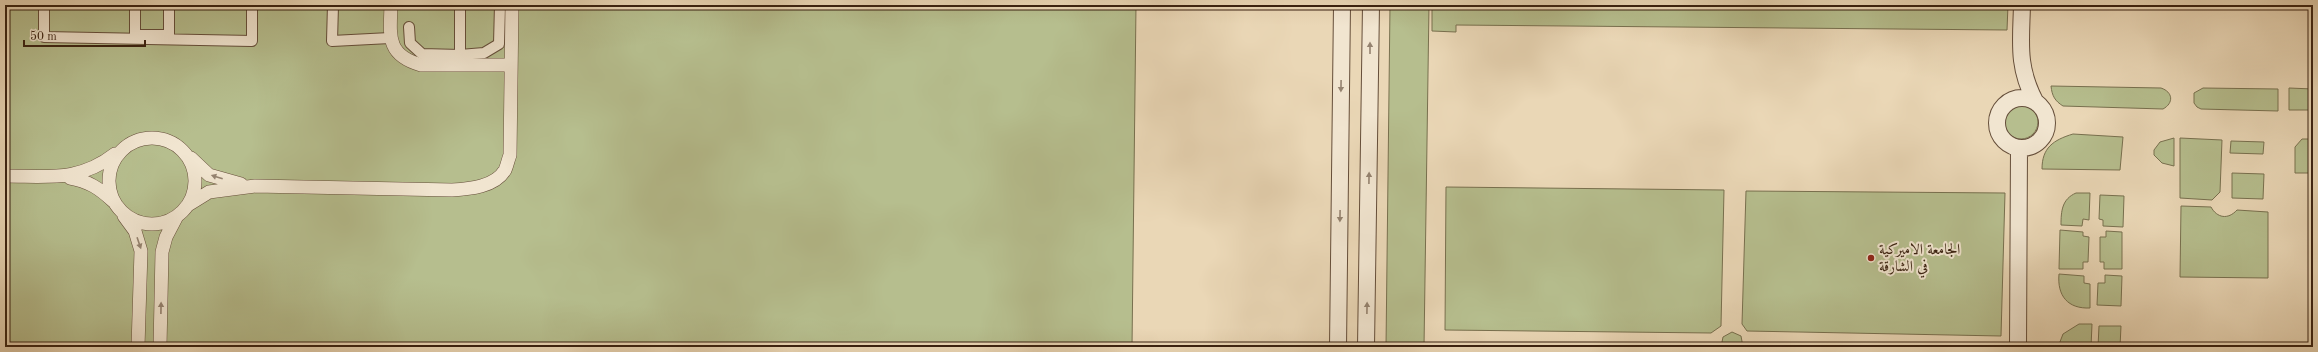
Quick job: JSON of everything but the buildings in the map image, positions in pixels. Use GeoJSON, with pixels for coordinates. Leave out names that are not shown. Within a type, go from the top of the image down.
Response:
{"type":"FeatureCollection","features":[{"type":"Feature","properties":{"kind":"street"},"geometry":{"type":"LineString","coordinates":[[44,5],[44,37],[252,41],[252,5]]}},
{"type":"Feature","properties":{"kind":"street"},"geometry":{"type":"LineString","coordinates":[[135,5],[135,35],[169,35],[169,5]]}},
{"type":"Feature","properties":{"kind":"street"},"geometry":{"type":"LineString","coordinates":[[333,5],[332,41],[390,38]]}},
{"type":"Feature","properties":{"kind":"street"},"geometry":{"type":"LineString","coordinates":[[391,5],[390,38],[395,52],[407,61],[421,65],[511,65]]}},
{"type":"Feature","properties":{"kind":"street"},"geometry":{"type":"LineString","coordinates":[[460,5],[460,55]]}},
{"type":"Feature","properties":{"kind":"street"},"geometry":{"type":"LineString","coordinates":[[409,27],[410,43],[422,54],[460,55],[484,53],[499,44],[500,5]]}},
{"type":"Feature","properties":{"kind":"street"},"geometry":{"type":"LineString","coordinates":[[188,205],[209,192],[255,186],[452,190],[472,188],[492,182],[504,171],[510,155],[512,5]]}},
{"type":"Feature","properties":{"kind":"street"},"geometry":{"type":"LineString","coordinates":[[1338,347],[1342,5]]}},
{"type":"Feature","properties":{"kind":"street"},"geometry":{"type":"LineString","coordinates":[[1366,347],[1371,5]]}},
{"type":"Feature","properties":{"kind":"street"},"geometry":{"type":"LineString","coordinates":[[2021,63],[2009,101],[1999,113],[1997,127],[1999,133],[2007,143],[2019,148],[2034,145],[2044,134],[2047,120],[2045,113],[2035,101],[2026,82],[2021,63],[2022,5]]}},
{"type":"Feature","properties":{"kind":"street"},"geometry":{"type":"LineString","coordinates":[[2009,101],[2022,98],[2035,101]]}},
{"type":"Feature","properties":{"kind":"street"},"geometry":{"type":"LineString","coordinates":[[5,176],[56,176],[84,173],[101,165],[133,141],[154,138],[175,143],[209,175],[232,182],[255,186]]}},
{"type":"Feature","properties":{"kind":"street"},"geometry":{"type":"LineString","coordinates":[[2018,347],[2019,148]]}},
{"type":"Feature","properties":{"kind":"street"},"geometry":{"type":"LineString","coordinates":[[121,150],[110,169],[108,180],[117,206],[135,231],[142,251],[138,347]]}},
{"type":"Feature","properties":{"kind":"street"},"geometry":{"type":"LineString","coordinates":[[160,347],[162,252],[166,237],[178,216],[188,205],[194,193],[196,179],[193,165],[186,153]]}},
{"type":"Feature","properties":{"kind":"street"},"geometry":{"type":"LineString","coordinates":[[56,176],[83,180],[100,188],[129,218],[147,224],[166,222],[178,216]]}},
{"type":"Feature","properties":{"kind":"green space"},"geometry":{"type":"Polygon","coordinates":[[[5,5],[1136,5],[1132,347],[5,347],[5,5]]]}},
{"type":"Feature","properties":{"kind":"green space"},"geometry":{"type":"Polygon","coordinates":[[[1390,5],[1429,5],[1424,347],[1386,347],[1390,5]]]}},
{"type":"Feature","properties":{"kind":"green space"},"geometry":{"type":"Polygon","coordinates":[[[1432,5],[2008,5],[2007,30],[1456,25],[1456,32],[1432,31],[1432,5]]]}},
{"type":"Feature","properties":{"kind":"green space"},"geometry":{"type":"Polygon","coordinates":[[[2051,86],[2161,88],[2168,92],[2171,98],[2167,107],[2163,109],[2063,106],[2054,98],[2051,86]]]}},
{"type":"Feature","properties":{"kind":"green space"},"geometry":{"type":"Polygon","coordinates":[[[2203,88],[2278,89],[2278,111],[2201,109],[2194,103],[2194,93],[2203,88]]]}},
{"type":"Feature","properties":{"kind":"green space"},"geometry":{"type":"Polygon","coordinates":[[[2289,88],[2313,89],[2313,110],[2289,110],[2289,88]]]}},
{"type":"Feature","properties":{"kind":"green space"},"geometry":{"type":"Polygon","coordinates":[[[2024,105],[2033,110],[2037,115],[2037,129],[2033,134],[2028,138],[2018,139],[2014,138],[2005,129],[2004,119],[2005,115],[2014,106],[2024,105]]]}},
{"type":"Feature","properties":{"kind":"green space"},"geometry":{"type":"Polygon","coordinates":[[[2073,134],[2123,137],[2120,170],[2042,169],[2044,156],[2050,146],[2054,142],[2073,134]]]}},
{"type":"Feature","properties":{"kind":"green space"},"geometry":{"type":"Polygon","coordinates":[[[2174,138],[2174,166],[2162,163],[2154,155],[2154,150],[2160,142],[2174,138]]]}},
{"type":"Feature","properties":{"kind":"green space"},"geometry":{"type":"Polygon","coordinates":[[[2180,138],[2222,140],[2220,192],[2212,200],[2180,198],[2180,138]]]}},
{"type":"Feature","properties":{"kind":"green space"},"geometry":{"type":"Polygon","coordinates":[[[2302,139],[2313,139],[2313,173],[2295,173],[2295,147],[2302,139]]]}},
{"type":"Feature","properties":{"kind":"green space"},"geometry":{"type":"Polygon","coordinates":[[[2231,141],[2264,142],[2263,154],[2230,153],[2231,141]]]}},
{"type":"Feature","properties":{"kind":"green space"},"geometry":{"type":"Polygon","coordinates":[[[2232,173],[2264,174],[2263,199],[2232,198],[2232,173]]]}},
{"type":"Feature","properties":{"kind":"green space"},"geometry":{"type":"Polygon","coordinates":[[[1446,187],[1724,190],[1721,326],[1711,333],[1445,330],[1446,187]]]}},
{"type":"Feature","properties":{"kind":"green space"},"geometry":{"type":"Polygon","coordinates":[[[1746,191],[2005,193],[2001,336],[1747,331],[1742,324],[1746,191]]]}},
{"type":"Feature","properties":{"kind":"green space"},"geometry":{"type":"Polygon","coordinates":[[[2076,193],[2090,193],[2089,220],[2083,219],[2082,226],[2061,225],[2063,206],[2071,196],[2076,193]]]}},
{"type":"Feature","properties":{"kind":"green space"},"geometry":{"type":"Polygon","coordinates":[[[2100,195],[2124,196],[2123,227],[2103,226],[2103,220],[2099,219],[2100,195]]]}},
{"type":"Feature","properties":{"kind":"green space"},"geometry":{"type":"Polygon","coordinates":[[[2181,206],[2211,207],[2216,214],[2223,216],[2230,215],[2237,210],[2268,212],[2268,278],[2180,277],[2181,206]]]}},
{"type":"Feature","properties":{"kind":"green space"},"geometry":{"type":"Polygon","coordinates":[[[2060,230],[2083,232],[2083,236],[2089,237],[2088,262],[2083,262],[2083,269],[2059,269],[2060,230]]]}},
{"type":"Feature","properties":{"kind":"green space"},"geometry":{"type":"Polygon","coordinates":[[[2106,231],[2122,232],[2122,269],[2104,269],[2104,262],[2100,262],[2100,237],[2106,237],[2106,231]]]}},
{"type":"Feature","properties":{"kind":"green space"},"geometry":{"type":"Polygon","coordinates":[[[2059,274],[2084,276],[2084,283],[2090,284],[2090,308],[2076,306],[2066,300],[2060,289],[2059,274]]]}},
{"type":"Feature","properties":{"kind":"green space"},"geometry":{"type":"Polygon","coordinates":[[[2105,275],[2122,276],[2121,306],[2097,305],[2098,283],[2105,283],[2105,275]]]}},
{"type":"Feature","properties":{"kind":"green space"},"geometry":{"type":"Polygon","coordinates":[[[2079,324],[2092,324],[2091,347],[2058,347],[2063,334],[2079,324]]]}},
{"type":"Feature","properties":{"kind":"green space"},"geometry":{"type":"Polygon","coordinates":[[[2099,326],[2121,326],[2120,347],[2098,347],[2099,326]]]}},
{"type":"Feature","properties":{"kind":"green space"},"geometry":{"type":"Polygon","coordinates":[[[1732,332],[1741,336],[1743,347],[1721,347],[1723,337],[1732,332]]]}},
{"type":"Feature","properties":{"kind":"place","name":"الجامعة الاميركية في الشارقة"},"geometry":{"type":"Point","coordinates":[1871,258]}}]}
